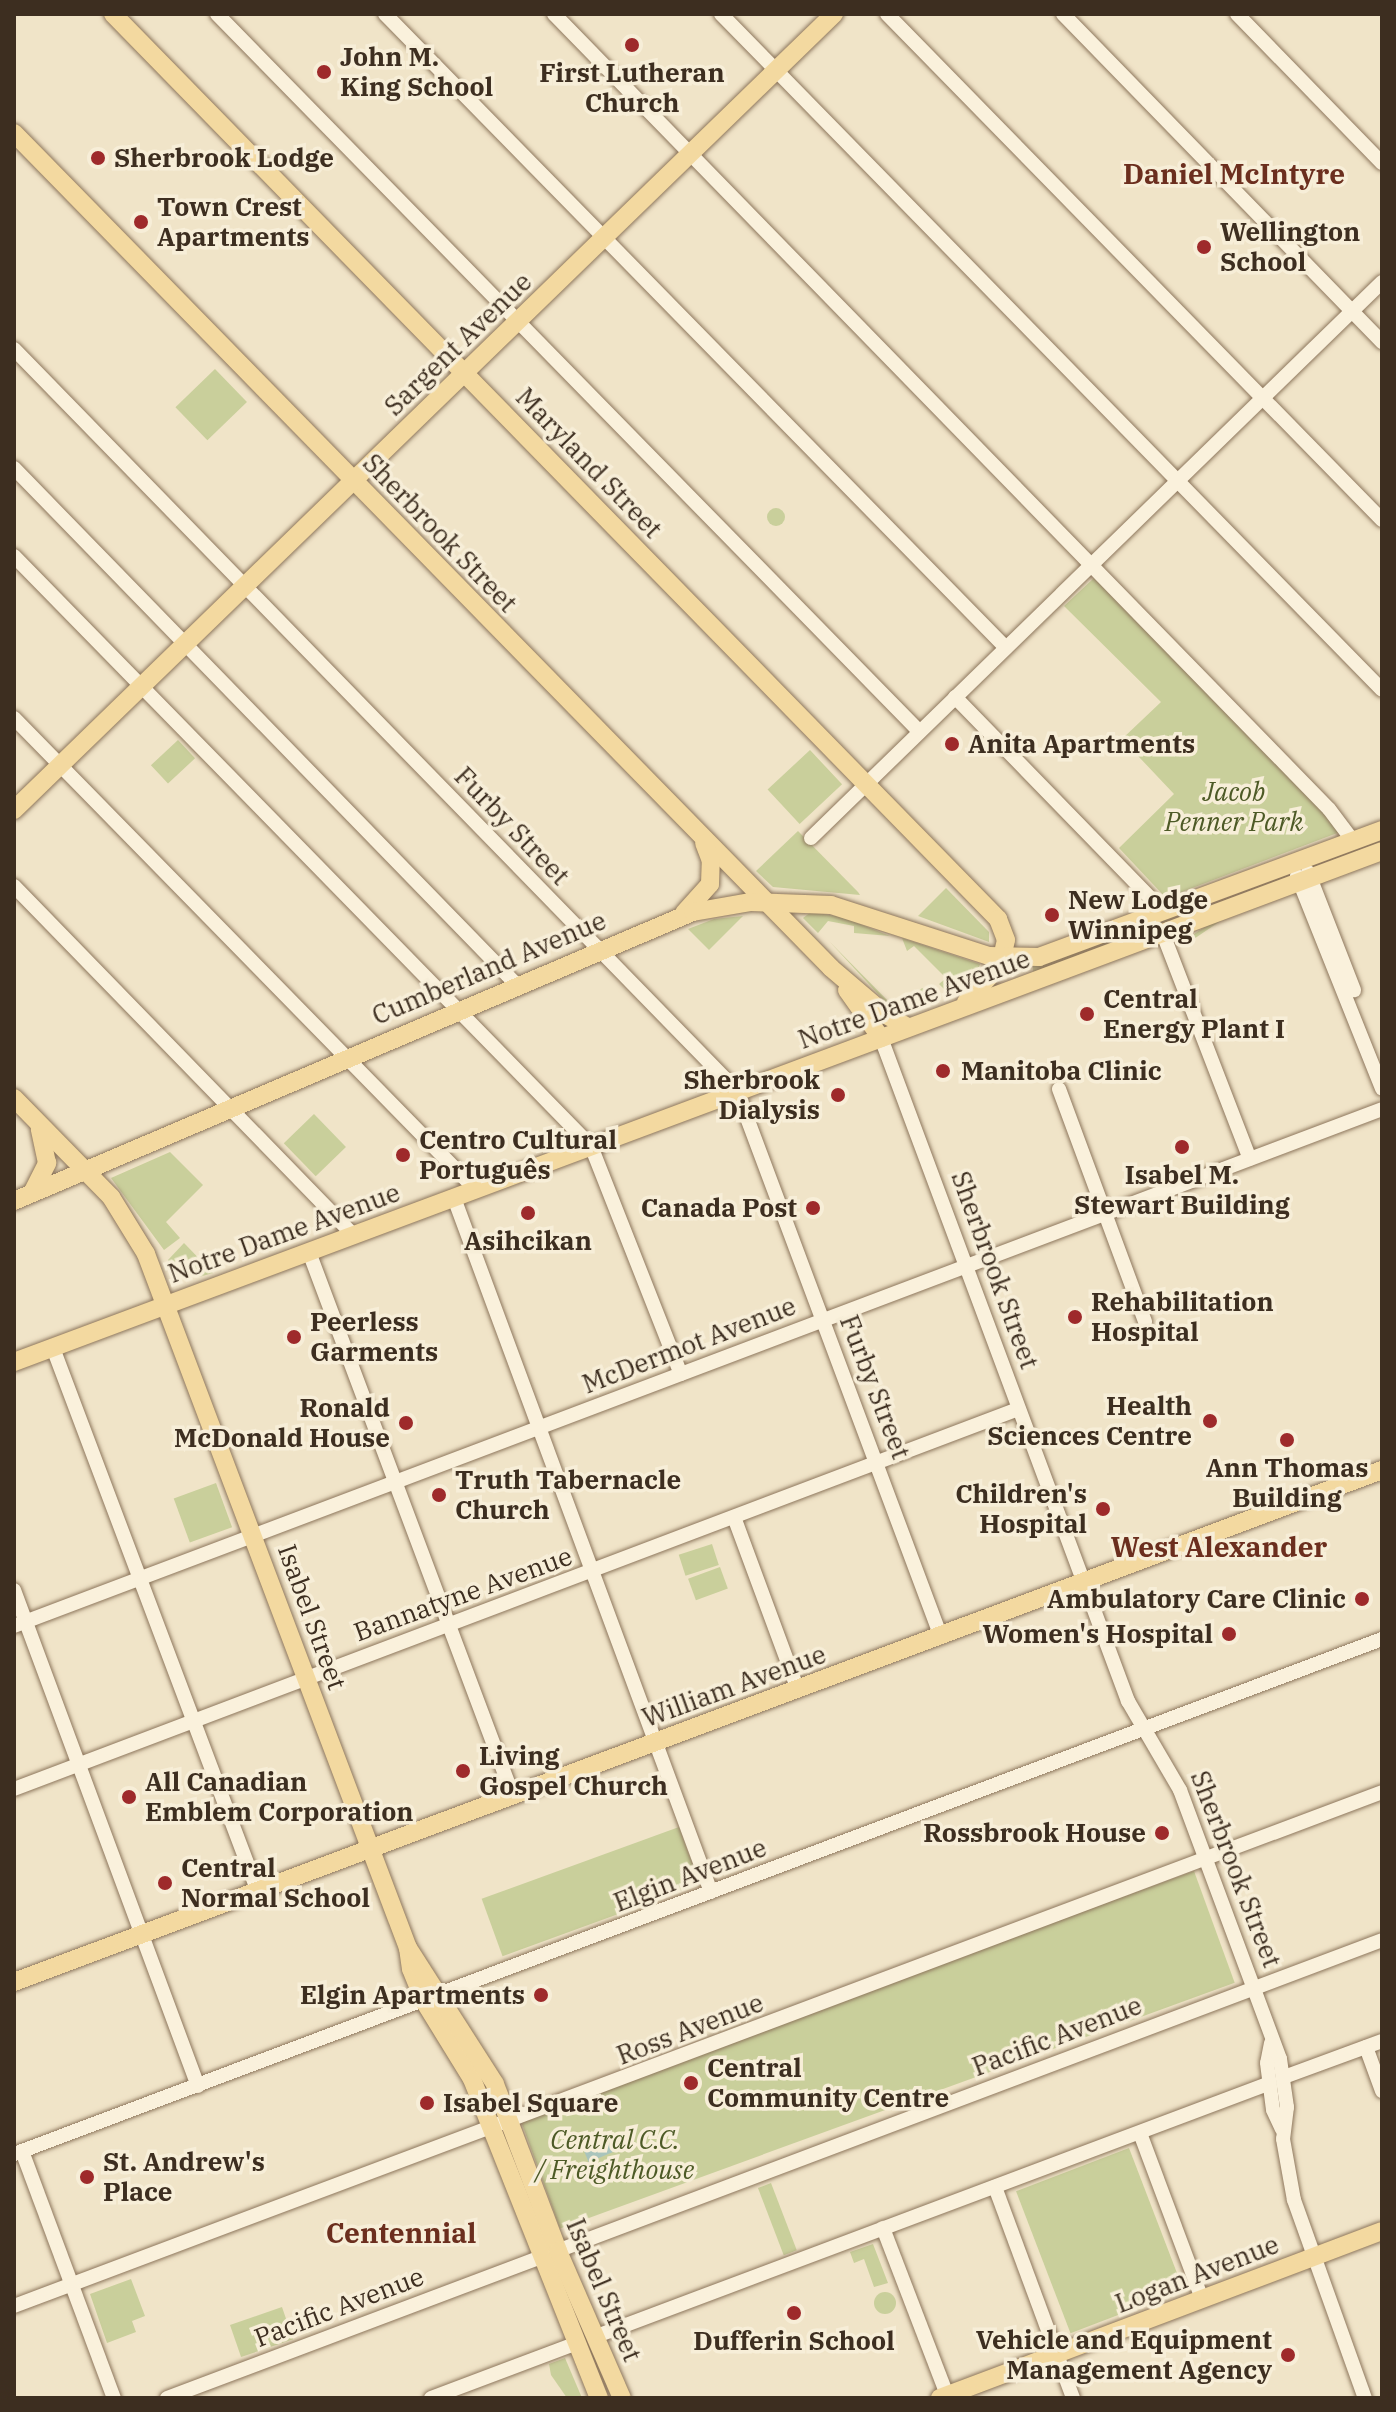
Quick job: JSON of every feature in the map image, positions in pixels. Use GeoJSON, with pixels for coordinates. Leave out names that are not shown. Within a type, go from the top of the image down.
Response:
{"type":"FeatureCollection","features":[{"type":"Feature","properties":{"kind":"main road","name":"Maryland Street"},"geometry":{"type":"LineString","coordinates":[[113,14],[998,919],[1006,940],[1002,959]]}},
{"type":"Feature","properties":{"kind":"main road","name":"Sargent Avenue"},"geometry":{"type":"LineString","coordinates":[[14,810],[834,14]]}},
{"type":"Feature","properties":{"kind":"main road","name":"Sherbrook Street"},"geometry":{"type":"LineString","coordinates":[[14,133],[831,968],[885,1015],[908,1027]]}},
{"type":"Feature","properties":{"kind":"main road","name":"Notre Dame Avenue"},"geometry":{"type":"LineString","coordinates":[[14,1362],[1163,934],[1301,871],[1353,841],[1382,830]]}},
{"type":"Feature","properties":{"kind":"main road"},"geometry":{"type":"LineString","coordinates":[[682,915],[712,880],[702,835]]}},
{"type":"Feature","properties":{"kind":"main road","name":"Notre Dame Avenue"},"geometry":{"type":"LineString","coordinates":[[1002,959],[1066,949],[1164,912],[1301,871],[1382,851]]}},
{"type":"Feature","properties":{"kind":"main road","name":"Cumberland Avenue"},"geometry":{"type":"LineString","coordinates":[[14,1201],[682,915],[766,901],[854,910],[1002,959]]}},
{"type":"Feature","properties":{"kind":"main road"},"geometry":{"type":"LineString","coordinates":[[957,1009],[988,984],[1002,959]]}},
{"type":"Feature","properties":{"kind":"main road","name":"Sherbrook Street"},"geometry":{"type":"LineString","coordinates":[[831,968],[881,1038]]}},
{"type":"Feature","properties":{"kind":"main road","name":"Isabel Street"},"geometry":{"type":"LineString","coordinates":[[14,1098],[130,1222],[166,1305],[408,1948],[464,2063],[501,2125],[550,2254],[575,2344],[599,2398]]}},
{"type":"Feature","properties":{"kind":"main road"},"geometry":{"type":"LineString","coordinates":[[32,1193],[47,1163],[36,1121]]}},
{"type":"Feature","properties":{"kind":"main road","name":"William Avenue"},"geometry":{"type":"LineString","coordinates":[[14,1982],[1382,1470]]}},
{"type":"Feature","properties":{"kind":"main road","name":"Logan Avenue"},"geometry":{"type":"LineString","coordinates":[[943,2397],[1382,2231]]}},
{"type":"Feature","properties":{"kind":"main road","name":"Isabel Street"},"geometry":{"type":"LineString","coordinates":[[550,2254],[622,2398]]}},
{"type":"Feature","properties":{"kind":"street"},"geometry":{"type":"LineString","coordinates":[[217,14],[919,731]]}},
{"type":"Feature","properties":{"kind":"street"},"geometry":{"type":"LineString","coordinates":[[385,14],[1005,647]]}},
{"type":"Feature","properties":{"kind":"street"},"geometry":{"type":"LineString","coordinates":[[554,14],[1329,809],[1353,841]]}},
{"type":"Feature","properties":{"kind":"street"},"geometry":{"type":"LineString","coordinates":[[721,14],[1382,690]]}},
{"type":"Feature","properties":{"kind":"street"},"geometry":{"type":"LineString","coordinates":[[887,14],[1382,520]]}},
{"type":"Feature","properties":{"kind":"street"},"geometry":{"type":"LineString","coordinates":[[1063,14],[1382,342]]}},
{"type":"Feature","properties":{"kind":"street"},"geometry":{"type":"LineString","coordinates":[[1237,14],[1382,163]]}},
{"type":"Feature","properties":{"kind":"street"},"geometry":{"type":"LineString","coordinates":[[811,838],[1382,282]]}},
{"type":"Feature","properties":{"kind":"street","name":"Furby Street"},"geometry":{"type":"LineString","coordinates":[[14,349],[737,1091],[879,1463],[941,1637]]}},
{"type":"Feature","properties":{"kind":"street"},"geometry":{"type":"LineString","coordinates":[[14,468],[516,984]]}},
{"type":"Feature","properties":{"kind":"street"},"geometry":{"type":"LineString","coordinates":[[14,556],[591,1146],[681,1374]]}},
{"type":"Feature","properties":{"kind":"street"},"geometry":{"type":"LineString","coordinates":[[955,697],[1164,912]]}},
{"type":"Feature","properties":{"kind":"street"},"geometry":{"type":"LineString","coordinates":[[14,718],[476,1190]]}},
{"type":"Feature","properties":{"kind":"street"},"geometry":{"type":"LineString","coordinates":[[1301,871],[1382,1063]]}},
{"type":"Feature","properties":{"kind":"street"},"geometry":{"type":"LineString","coordinates":[[1301,871],[1382,1089]]}},
{"type":"Feature","properties":{"kind":"street"},"geometry":{"type":"LineString","coordinates":[[14,886],[354,1236]]}},
{"type":"Feature","properties":{"kind":"street"},"geometry":{"type":"LineString","coordinates":[[1163,934],[1250,1159]]}},
{"type":"Feature","properties":{"kind":"street","name":"Sherbrook Street"},"geometry":{"type":"LineString","coordinates":[[881,1038],[1128,1701],[1177,1783],[1254,1987],[1271,2043],[1277,2080],[1287,2107],[1282,2129],[1291,2188],[1365,2398]]}},
{"type":"Feature","properties":{"kind":"street"},"geometry":{"type":"LineString","coordinates":[[1059,1089],[1145,1322]]}},
{"type":"Feature","properties":{"kind":"street","name":"McDermot Avenue"},"geometry":{"type":"LineString","coordinates":[[20,1624],[1382,1109]]}},
{"type":"Feature","properties":{"kind":"street"},"geometry":{"type":"LineString","coordinates":[[454,1198],[711,1892]]}},
{"type":"Feature","properties":{"kind":"street"},"geometry":{"type":"LineString","coordinates":[[309,1252],[398,1481],[513,1796]]}},
{"type":"Feature","properties":{"kind":"street"},"geometry":{"type":"LineString","coordinates":[[53,1348],[258,1892]]}},
{"type":"Feature","properties":{"kind":"street","name":"Bannatyne Avenue"},"geometry":{"type":"LineString","coordinates":[[14,1789],[1018,1409]]}},
{"type":"Feature","properties":{"kind":"street"},"geometry":{"type":"LineString","coordinates":[[734,1517],[798,1690]]}},
{"type":"Feature","properties":{"kind":"street"},"geometry":{"type":"LineString","coordinates":[[14,1590],[20,1624],[80,1765],[198,2086]]}},
{"type":"Feature","properties":{"kind":"street","name":"Elgin Avenue"},"geometry":{"type":"LineString","coordinates":[[18,2153],[1145,1731],[1382,1639]]}},
{"type":"Feature","properties":{"kind":"street","name":"Ross Avenue"},"geometry":{"type":"LineString","coordinates":[[14,2306],[1382,1792]]}},
{"type":"Feature","properties":{"kind":"street","name":"Pacific Avenue"},"geometry":{"type":"LineString","coordinates":[[167,2398],[1382,1940]]}},
{"type":"Feature","properties":{"kind":"street"},"geometry":{"type":"LineString","coordinates":[[594,2337],[1382,2041]]}},
{"type":"Feature","properties":{"kind":"street"},"geometry":{"type":"LineString","coordinates":[[1366,2047],[1382,2091]]}},
{"type":"Feature","properties":{"kind":"street"},"geometry":{"type":"LineString","coordinates":[[1140,2133],[1202,2299]]}},
{"type":"Feature","properties":{"kind":"street"},"geometry":{"type":"LineString","coordinates":[[18,2153],[114,2398]]}},
{"type":"Feature","properties":{"kind":"street"},"geometry":{"type":"LineString","coordinates":[[995,2187],[1073,2398]]}},
{"type":"Feature","properties":{"kind":"street"},"geometry":{"type":"LineString","coordinates":[[883,2228],[943,2397]]}},
{"type":"Feature","properties":{"kind":"street"},"geometry":{"type":"LineString","coordinates":[[431,2398],[575,2344]]}},
{"type":"Feature","properties":{"kind":"green space"},"geometry":{"type":"Polygon","coordinates":[[[215,369],[247,402],[207,440],[175,407],[215,369]]]}},
{"type":"Feature","properties":{"kind":"green space"},"geometry":{"type":"Polygon","coordinates":[[[776,508],[785,517],[776,526],[767,517],[776,508]]]}},
{"type":"Feature","properties":{"kind":"green space","name":"Jacob Penner Park"},"geometry":{"type":"Polygon","coordinates":[[[1094,578],[1340,832],[1166,898],[1119,848],[1174,794],[1122,739],[1161,702],[1064,606],[1094,578]]]}},
{"type":"Feature","properties":{"kind":"green space"},"geometry":{"type":"Polygon","coordinates":[[[178,740],[195,758],[168,784],[151,765],[178,740]]]}},
{"type":"Feature","properties":{"kind":"green space"},"geometry":{"type":"Polygon","coordinates":[[[810,750],[842,784],[800,824],[768,790],[810,750]]]}},
{"type":"Feature","properties":{"kind":"green space"},"geometry":{"type":"Polygon","coordinates":[[[798,831],[860,895],[773,887],[756,871],[798,831]]]}},
{"type":"Feature","properties":{"kind":"green space"},"geometry":{"type":"Polygon","coordinates":[[[1283,874],[1285,877],[1188,943],[1186,939],[1283,874]]]}},
{"type":"Feature","properties":{"kind":"green space"},"geometry":{"type":"Polygon","coordinates":[[[946,888],[989,932],[989,942],[918,916],[946,888]]]}},
{"type":"Feature","properties":{"kind":"green space"},"geometry":{"type":"Polygon","coordinates":[[[811,912],[842,917],[890,936],[854,933],[854,926],[828,921],[818,933],[803,918],[811,912]]]}},
{"type":"Feature","properties":{"kind":"green space"},"geometry":{"type":"Polygon","coordinates":[[[743,916],[709,950],[688,929],[714,919],[743,916]]]}},
{"type":"Feature","properties":{"kind":"green space"},"geometry":{"type":"Polygon","coordinates":[[[1167,918],[1168,922],[1033,972],[1033,966],[1167,918]]]}},
{"type":"Feature","properties":{"kind":"green space"},"geometry":{"type":"Polygon","coordinates":[[[902,938],[980,964],[977,974],[945,990],[939,984],[946,978],[914,946],[907,951],[902,938]]]}},
{"type":"Feature","properties":{"kind":"green space"},"geometry":{"type":"Polygon","coordinates":[[[829,941],[890,1003],[906,1003],[922,988],[934,994],[891,1008],[829,941]]]}},
{"type":"Feature","properties":{"kind":"green space"},"geometry":{"type":"Polygon","coordinates":[[[314,1114],[346,1147],[316,1176],[284,1143],[314,1114]]]}},
{"type":"Feature","properties":{"kind":"green space"},"geometry":{"type":"Polygon","coordinates":[[[170,1152],[203,1185],[166,1222],[180,1238],[164,1250],[111,1178],[170,1152]]]}},
{"type":"Feature","properties":{"kind":"green space"},"geometry":{"type":"Polygon","coordinates":[[[184,1243],[213,1273],[199,1277],[172,1272],[168,1260],[184,1243]]]}},
{"type":"Feature","properties":{"kind":"green space"},"geometry":{"type":"Polygon","coordinates":[[[216,1483],[232,1527],[190,1543],[174,1498],[216,1483]]]}},
{"type":"Feature","properties":{"kind":"green space"},"geometry":{"type":"Polygon","coordinates":[[[712,1544],[719,1565],[686,1576],[679,1555],[712,1544]]]}},
{"type":"Feature","properties":{"kind":"green space"},"geometry":{"type":"Polygon","coordinates":[[[720,1567],[728,1589],[696,1600],[688,1579],[720,1567]]]}},
{"type":"Feature","properties":{"kind":"green space"},"geometry":{"type":"Polygon","coordinates":[[[679,1827],[700,1884],[503,1956],[482,1899],[679,1827]]]}},
{"type":"Feature","properties":{"kind":"green space","name":"Central C.C. / Freighthouse"},"geometry":{"type":"Polygon","coordinates":[[[1194,1871],[1235,1983],[560,2228],[519,2117],[1194,1871]]]}},
{"type":"Feature","properties":{"kind":"green space"},"geometry":{"type":"Polygon","coordinates":[[[1129,2148],[1183,2290],[1071,2333],[1016,2191],[1129,2148]]]}},
{"type":"Feature","properties":{"kind":"green space"},"geometry":{"type":"Polygon","coordinates":[[[771,2183],[797,2250],[784,2255],[758,2188],[771,2183]]]}},
{"type":"Feature","properties":{"kind":"green space"},"geometry":{"type":"Polygon","coordinates":[[[873,2244],[888,2283],[874,2287],[864,2259],[854,2263],[850,2252],[873,2244]]]}},
{"type":"Feature","properties":{"kind":"green space"},"geometry":{"type":"Polygon","coordinates":[[[131,2279],[145,2316],[132,2321],[136,2332],[107,2343],[90,2294],[131,2279]]]}},
{"type":"Feature","properties":{"kind":"green space"},"geometry":{"type":"Polygon","coordinates":[[[885,2292],[893,2295],[896,2303],[893,2311],[885,2314],[877,2311],[874,2303],[877,2295],[885,2292]]]}},
{"type":"Feature","properties":{"kind":"green space"},"geometry":{"type":"Polygon","coordinates":[[[282,2307],[293,2339],[241,2357],[230,2325],[282,2307]]]}},
{"type":"Feature","properties":{"kind":"green space"},"geometry":{"type":"Polygon","coordinates":[[[565,2358],[582,2398],[567,2398],[551,2375],[549,2364],[565,2358]]]}},
{"type":"Feature","properties":{"kind":"water"},"geometry":{"type":"Polygon","coordinates":[[[615,2137],[620,2149],[589,2162],[584,2150],[615,2137]]]}},
{"type":"Feature","properties":{"kind":"place","name":"First Lutheran Church"},"geometry":{"type":"Point","coordinates":[632,45]}},
{"type":"Feature","properties":{"kind":"place","name":"John M. King School"},"geometry":{"type":"Point","coordinates":[324,72]}},
{"type":"Feature","properties":{"kind":"place","name":"Sherbrook Lodge"},"geometry":{"type":"Point","coordinates":[98,158]}},
{"type":"Feature","properties":{"kind":"place","name":"Town Crest Apartments"},"geometry":{"type":"Point","coordinates":[141,222]}},
{"type":"Feature","properties":{"kind":"place","name":"Wellington School"},"geometry":{"type":"Point","coordinates":[1204,247]}},
{"type":"Feature","properties":{"kind":"place","name":"Anita Apartments"},"geometry":{"type":"Point","coordinates":[952,744]}},
{"type":"Feature","properties":{"kind":"place","name":"New Lodge Winnipeg"},"geometry":{"type":"Point","coordinates":[1052,915]}},
{"type":"Feature","properties":{"kind":"place","name":"Central Energy Plant I"},"geometry":{"type":"Point","coordinates":[1087,1014]}},
{"type":"Feature","properties":{"kind":"place","name":"Manitoba Clinic"},"geometry":{"type":"Point","coordinates":[943,1071]}},
{"type":"Feature","properties":{"kind":"place","name":"Sherbrook Dialysis"},"geometry":{"type":"Point","coordinates":[838,1095]}},
{"type":"Feature","properties":{"kind":"place","name":"Isabel M. Stewart Building"},"geometry":{"type":"Point","coordinates":[1182,1147]}},
{"type":"Feature","properties":{"kind":"place","name":"Centro Cultural Português"},"geometry":{"type":"Point","coordinates":[403,1155]}},
{"type":"Feature","properties":{"kind":"place","name":"Canada Post"},"geometry":{"type":"Point","coordinates":[813,1208]}},
{"type":"Feature","properties":{"kind":"place","name":"Asihcikan"},"geometry":{"type":"Point","coordinates":[528,1213]}},
{"type":"Feature","properties":{"kind":"place","name":"Rehabilitation Hospital"},"geometry":{"type":"Point","coordinates":[1075,1317]}},
{"type":"Feature","properties":{"kind":"place","name":"Peerless Garments"},"geometry":{"type":"Point","coordinates":[294,1337]}},
{"type":"Feature","properties":{"kind":"place","name":"Health Sciences Centre"},"geometry":{"type":"Point","coordinates":[1210,1421]}},
{"type":"Feature","properties":{"kind":"place","name":"Ronald McDonald House"},"geometry":{"type":"Point","coordinates":[406,1423]}},
{"type":"Feature","properties":{"kind":"place","name":"Ann Thomas Building"},"geometry":{"type":"Point","coordinates":[1287,1440]}},
{"type":"Feature","properties":{"kind":"place","name":"Truth Tabernacle Church"},"geometry":{"type":"Point","coordinates":[439,1495]}},
{"type":"Feature","properties":{"kind":"place","name":"Children's Hospital"},"geometry":{"type":"Point","coordinates":[1103,1509]}},
{"type":"Feature","properties":{"kind":"place","name":"Ambulatory Care Clinic"},"geometry":{"type":"Point","coordinates":[1362,1599]}},
{"type":"Feature","properties":{"kind":"place","name":"Women's Hospital"},"geometry":{"type":"Point","coordinates":[1229,1634]}},
{"type":"Feature","properties":{"kind":"place","name":"Living Gospel Church"},"geometry":{"type":"Point","coordinates":[463,1771]}},
{"type":"Feature","properties":{"kind":"place","name":"All Canadian Emblem Corporation"},"geometry":{"type":"Point","coordinates":[129,1797]}},
{"type":"Feature","properties":{"kind":"place","name":"Rossbrook House"},"geometry":{"type":"Point","coordinates":[1162,1833]}},
{"type":"Feature","properties":{"kind":"place","name":"Central Normal School"},"geometry":{"type":"Point","coordinates":[165,1883]}},
{"type":"Feature","properties":{"kind":"place","name":"Elgin Apartments"},"geometry":{"type":"Point","coordinates":[541,1995]}},
{"type":"Feature","properties":{"kind":"place","name":"Central Community Centre"},"geometry":{"type":"Point","coordinates":[691,2083]}},
{"type":"Feature","properties":{"kind":"place","name":"Isabel Square"},"geometry":{"type":"Point","coordinates":[427,2103]}},
{"type":"Feature","properties":{"kind":"place","name":"St. Andrew's Place"},"geometry":{"type":"Point","coordinates":[87,2177]}},
{"type":"Feature","properties":{"kind":"place","name":"Dufferin School"},"geometry":{"type":"Point","coordinates":[794,2313]}},
{"type":"Feature","properties":{"kind":"place","name":"Vehicle and Equipment Management Agency"},"geometry":{"type":"Point","coordinates":[1288,2355]}},
{"type":"Feature","properties":{"kind":"district","name":"Daniel McIntyre"},"geometry":{"type":"Point","coordinates":[1234,174]}},
{"type":"Feature","properties":{"kind":"district","name":"West Alexander"},"geometry":{"type":"Point","coordinates":[1219,1547]}},
{"type":"Feature","properties":{"kind":"district","name":"Centennial"},"geometry":{"type":"Point","coordinates":[401,2233]}}]}
